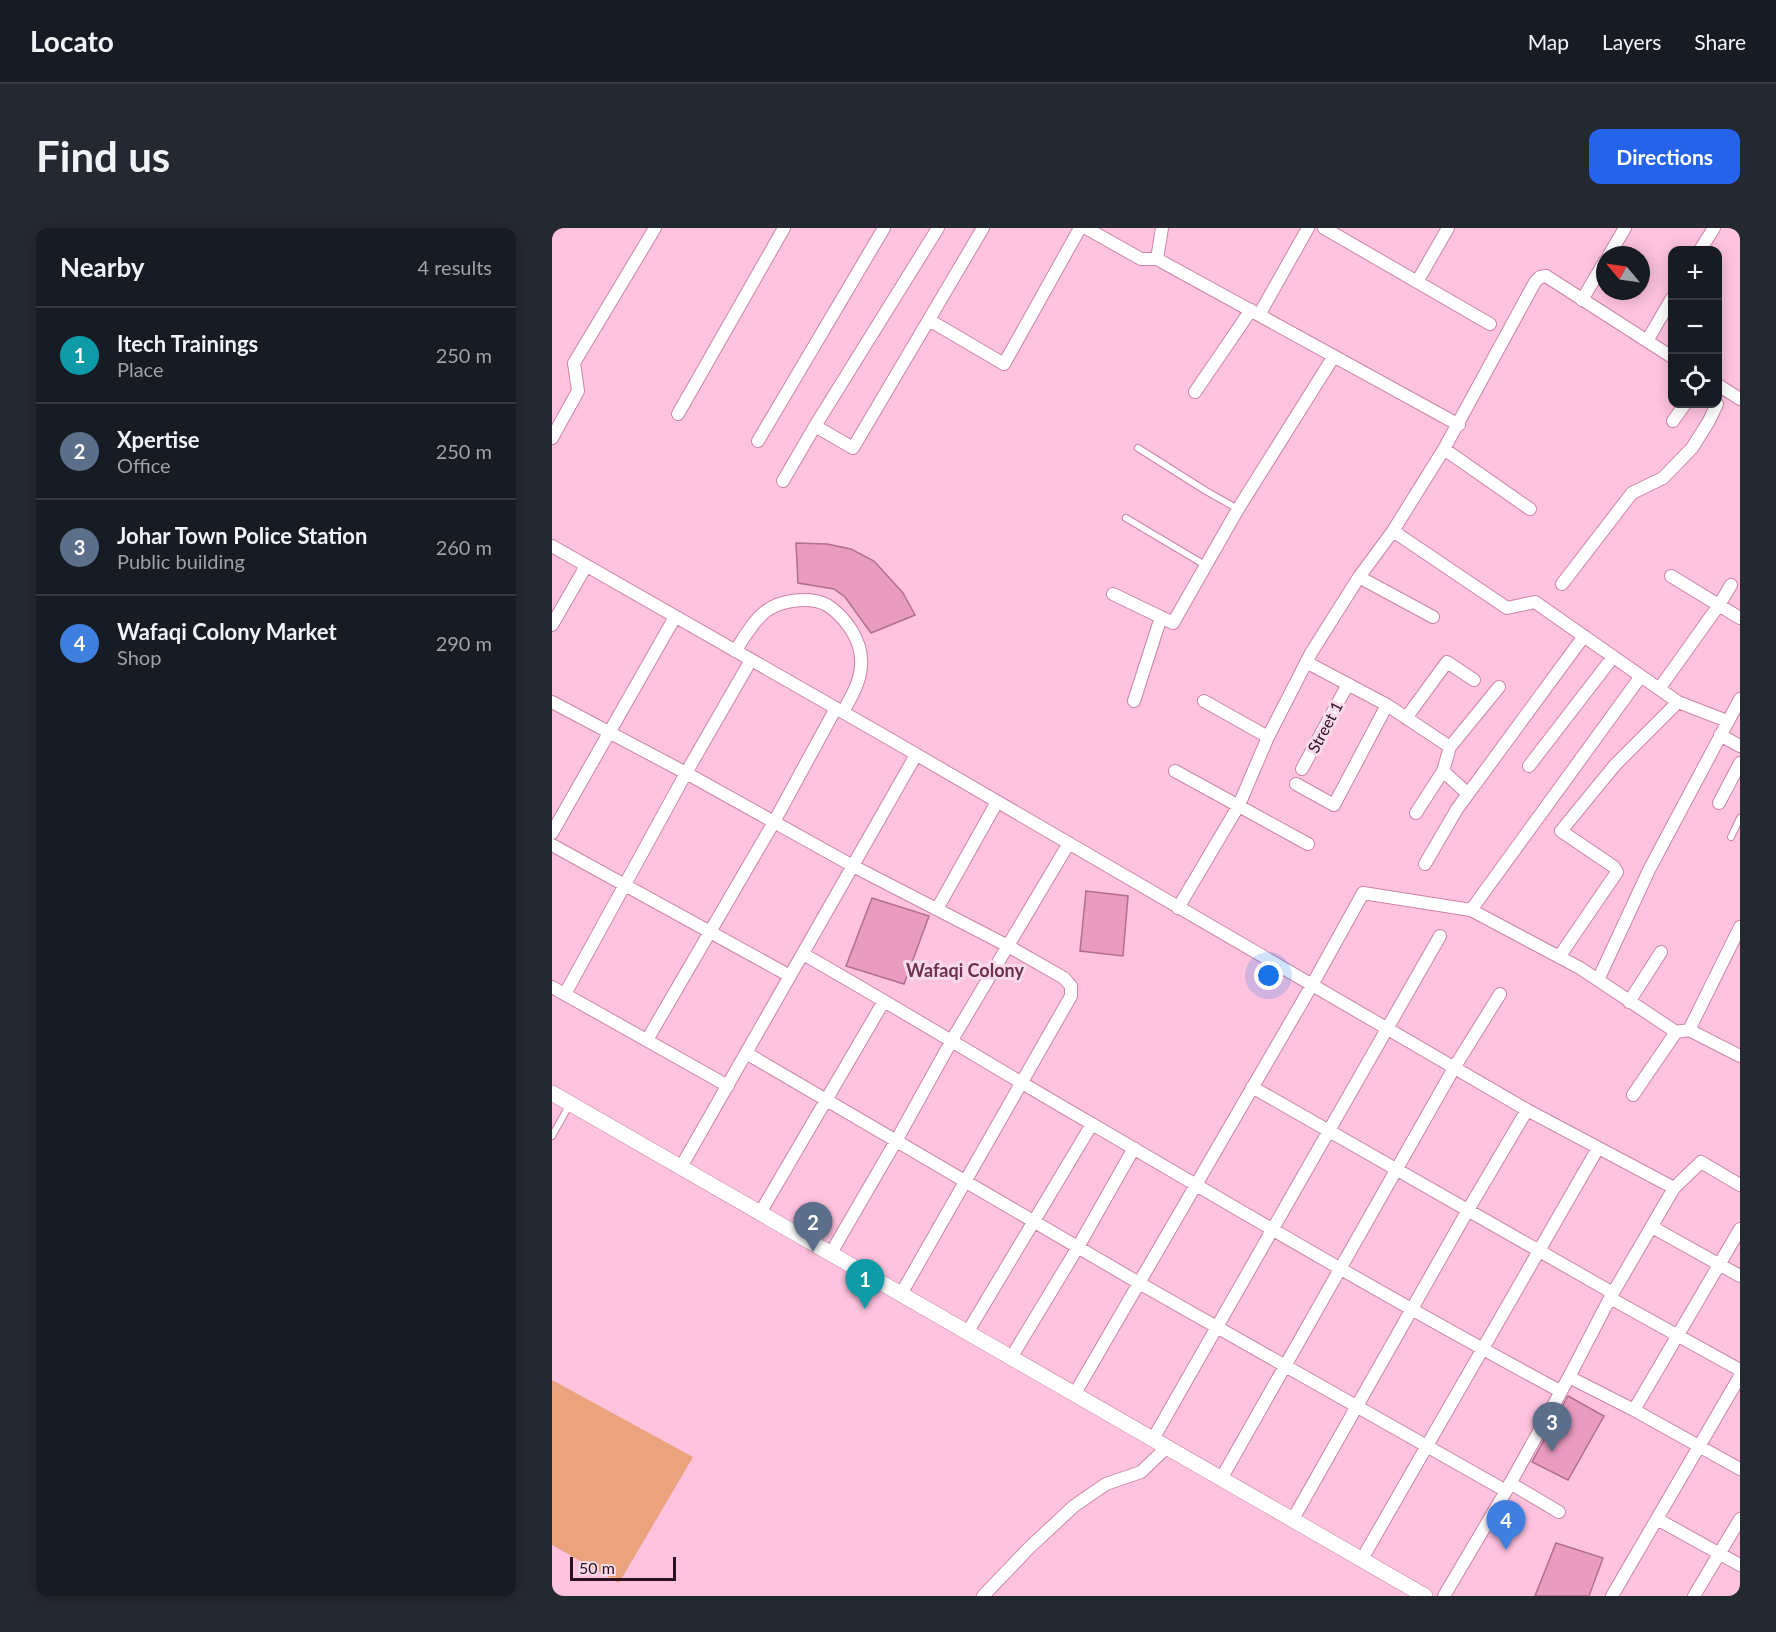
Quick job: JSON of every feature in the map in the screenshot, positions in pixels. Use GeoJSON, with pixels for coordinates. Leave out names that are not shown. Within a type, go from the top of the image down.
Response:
{"type":"FeatureCollection","features":[{"type":"Feature","properties":{"kind":"street"},"geometry":{"type":"LineString","coordinates":[[552,438],[578,391],[574,363],[655,228]]}},
{"type":"Feature","properties":{"kind":"street"},"geometry":{"type":"LineString","coordinates":[[678,414],[784,228]]}},
{"type":"Feature","properties":{"kind":"street"},"geometry":{"type":"LineString","coordinates":[[758,441],[884,228]]}},
{"type":"Feature","properties":{"kind":"street"},"geometry":{"type":"LineString","coordinates":[[783,481],[814,426],[938,228]]}},
{"type":"Feature","properties":{"kind":"street"},"geometry":{"type":"LineString","coordinates":[[814,426],[853,448],[983,228]]}},
{"type":"Feature","properties":{"kind":"street"},"geometry":{"type":"LineString","coordinates":[[929,320],[1004,364],[1080,228]]}},
{"type":"Feature","properties":{"kind":"street"},"geometry":{"type":"LineString","coordinates":[[1086,228],[1141,259],[1157,259],[1459,425]]}},
{"type":"Feature","properties":{"kind":"street"},"geometry":{"type":"LineString","coordinates":[[1157,259],[1162,228]]}},
{"type":"Feature","properties":{"kind":"street"},"geometry":{"type":"LineString","coordinates":[[1195,392],[1255,313],[1308,228]]}},
{"type":"Feature","properties":{"kind":"street"},"geometry":{"type":"LineString","coordinates":[[1324,228],[1490,324]]}},
{"type":"Feature","properties":{"kind":"street"},"geometry":{"type":"LineString","coordinates":[[1417,282],[1448,228]]}},
{"type":"Feature","properties":{"kind":"street"},"geometry":{"type":"LineString","coordinates":[[1614,246],[1625,228]]}},
{"type":"Feature","properties":{"kind":"street"},"geometry":{"type":"LineString","coordinates":[[1703,246],[1714,228]]}},
{"type":"Feature","properties":{"kind":"street"},"geometry":{"type":"LineString","coordinates":[[1178,908],[1239,806],[1268,737],[1306,662],[1359,577],[1393,531],[1459,425],[1535,282],[1540,277],[1546,276],[1668,354]]}},
{"type":"Feature","properties":{"kind":"street"},"geometry":{"type":"LineString","coordinates":[[1582,300],[1596,276]]}},
{"type":"Feature","properties":{"kind":"street"},"geometry":{"type":"LineString","coordinates":[[1647,341],[1671,300]]}},
{"type":"Feature","properties":{"kind":"street"},"geometry":{"type":"LineString","coordinates":[[1113,594],[1173,623],[1238,509],[1334,356]]}},
{"type":"Feature","properties":{"kind":"street"},"geometry":{"type":"LineString","coordinates":[[1722,388],[1740,399]]}},
{"type":"Feature","properties":{"kind":"street"},"geometry":{"type":"LineString","coordinates":[[1674,421],[1682,408]]}},
{"type":"Feature","properties":{"kind":"street"},"geometry":{"type":"LineString","coordinates":[[1562,584],[1632,493],[1663,478],[1692,448],[1715,408]]}},
{"type":"Feature","properties":{"kind":"street"},"geometry":{"type":"LineString","coordinates":[[1444,449],[1530,509]]}},
{"type":"Feature","properties":{"kind":"street"},"geometry":{"type":"LineString","coordinates":[[1393,531],[1507,608],[1535,602],[1678,702],[1727,721]]}},
{"type":"Feature","properties":{"kind":"street"},"geometry":{"type":"LineString","coordinates":[[552,546],[1527,1110],[1674,1188]]}},
{"type":"Feature","properties":{"kind":"street"},"geometry":{"type":"LineString","coordinates":[[552,625],[586,566]]}},
{"type":"Feature","properties":{"kind":"street"},"geometry":{"type":"LineString","coordinates":[[1671,576],[1740,618]]}},
{"type":"Feature","properties":{"kind":"street"},"geometry":{"type":"LineString","coordinates":[[1359,577],[1433,617]]}},
{"type":"Feature","properties":{"kind":"street"},"geometry":{"type":"LineString","coordinates":[[1659,689],[1731,585]]}},
{"type":"Feature","properties":{"kind":"street"},"geometry":{"type":"LineString","coordinates":[[646,1040],[839,710],[857,686],[862,664],[858,641],[844,618],[825,604],[803,600],[781,603],[765,612],[750,628],[735,651]]}},
{"type":"Feature","properties":{"kind":"street"},"geometry":{"type":"LineString","coordinates":[[552,833],[675,617]]}},
{"type":"Feature","properties":{"kind":"street"},"geometry":{"type":"LineString","coordinates":[[1134,701],[1161,617]]}},
{"type":"Feature","properties":{"kind":"street"},"geometry":{"type":"LineString","coordinates":[[1425,864],[1457,809],[1584,636]]}},
{"type":"Feature","properties":{"kind":"street"},"geometry":{"type":"LineString","coordinates":[[1529,766],[1613,657]]}},
{"type":"Feature","properties":{"kind":"street"},"geometry":{"type":"LineString","coordinates":[[565,994],[686,773],[751,660]]}},
{"type":"Feature","properties":{"kind":"street"},"geometry":{"type":"LineString","coordinates":[[1306,662],[1388,705],[1450,747]]}},
{"type":"Feature","properties":{"kind":"street"},"geometry":{"type":"LineString","coordinates":[[1406,718],[1447,662],[1474,680]]}},
{"type":"Feature","properties":{"kind":"street"},"geometry":{"type":"LineString","coordinates":[[1471,910],[1641,676]]}},
{"type":"Feature","properties":{"kind":"street","name":"Street 1"},"geometry":{"type":"LineString","coordinates":[[1302,769],[1348,684]]}},
{"type":"Feature","properties":{"kind":"street"},"geometry":{"type":"LineString","coordinates":[[1416,813],[1443,771],[1450,747],[1499,687]]}},
{"type":"Feature","properties":{"kind":"street"},"geometry":{"type":"LineString","coordinates":[[1598,980],[1648,870],[1740,699]]}},
{"type":"Feature","properties":{"kind":"street"},"geometry":{"type":"LineString","coordinates":[[1204,701],[1268,737]]}},
{"type":"Feature","properties":{"kind":"street"},"geometry":{"type":"LineString","coordinates":[[552,702],[853,866],[1008,946],[1064,978],[1071,986],[1071,996],[1023,1083],[901,1294]]}},
{"type":"Feature","properties":{"kind":"street"},"geometry":{"type":"LineString","coordinates":[[1559,957],[1617,872],[1614,867],[1561,831],[1615,765],[1678,702]]}},
{"type":"Feature","properties":{"kind":"street"},"geometry":{"type":"LineString","coordinates":[[1296,784],[1334,805],[1388,705]]}},
{"type":"Feature","properties":{"kind":"street"},"geometry":{"type":"LineString","coordinates":[[1720,735],[1740,746]]}},
{"type":"Feature","properties":{"kind":"street"},"geometry":{"type":"LineString","coordinates":[[681,1167],[916,755]]}},
{"type":"Feature","properties":{"kind":"street"},"geometry":{"type":"LineString","coordinates":[[1719,803],[1740,763]]}},
{"type":"Feature","properties":{"kind":"street"},"geometry":{"type":"LineString","coordinates":[[1175,771],[1308,844]]}},
{"type":"Feature","properties":{"kind":"street"},"geometry":{"type":"LineString","coordinates":[[1443,771],[1468,794]]}},
{"type":"Feature","properties":{"kind":"street"},"geometry":{"type":"LineString","coordinates":[[937,909],[997,802]]}},
{"type":"Feature","properties":{"kind":"street"},"geometry":{"type":"LineString","coordinates":[[831,1253],[952,1040],[1069,843]]}},
{"type":"Feature","properties":{"kind":"street"},"geometry":{"type":"LineString","coordinates":[[552,844],[790,976]]}},
{"type":"Feature","properties":{"kind":"street"},"geometry":{"type":"LineString","coordinates":[[1074,1395],[1363,893],[1471,910],[1559,957],[1629,1002],[1682,1031],[1740,1056]]}},
{"type":"Feature","properties":{"kind":"street"},"geometry":{"type":"LineString","coordinates":[[1633,1095],[1682,1031],[1740,927]]}},
{"type":"Feature","properties":{"kind":"street"},"geometry":{"type":"LineString","coordinates":[[1153,1439],[1440,936]]}},
{"type":"Feature","properties":{"kind":"street"},"geometry":{"type":"LineString","coordinates":[[1629,1002],[1661,952]]}},
{"type":"Feature","properties":{"kind":"street"},"geometry":{"type":"LineString","coordinates":[[803,954],[1341,1269],[1560,1391]]}},
{"type":"Feature","properties":{"kind":"street"},"geometry":{"type":"LineString","coordinates":[[552,987],[728,1086]]}},
{"type":"Feature","properties":{"kind":"street"},"geometry":{"type":"LineString","coordinates":[[1221,1479],[1454,1068],[1500,994]]}},
{"type":"Feature","properties":{"kind":"street"},"geometry":{"type":"LineString","coordinates":[[760,1213],[884,1000]]}},
{"type":"Feature","properties":{"kind":"street"},"geometry":{"type":"LineString","coordinates":[[746,1053],[1139,1283],[1427,1445],[1559,1512]]}},
{"type":"Feature","properties":{"kind":"street"},"geometry":{"type":"LineString","coordinates":[[1252,1087],[1539,1251],[1676,1336],[1740,1370]]}},
{"type":"Feature","properties":{"kind":"street"},"geometry":{"type":"LineString","coordinates":[[552,1093],[1362,1559],[1408,1592],[1425,1596]]}},
{"type":"Feature","properties":{"kind":"street"},"geometry":{"type":"LineString","coordinates":[[1293,1519],[1527,1110]]}},
{"type":"Feature","properties":{"kind":"street"},"geometry":{"type":"LineString","coordinates":[[968,1333],[1092,1124]]}},
{"type":"Feature","properties":{"kind":"street"},"geometry":{"type":"LineString","coordinates":[[1011,1358],[1134,1148]]}},
{"type":"Feature","properties":{"kind":"street"},"geometry":{"type":"LineString","coordinates":[[1362,1559],[1598,1148]]}},
{"type":"Feature","properties":{"kind":"street"},"geometry":{"type":"LineString","coordinates":[[1444,1596],[1508,1487],[1611,1295],[1674,1188],[1701,1162],[1740,1185]]}},
{"type":"Feature","properties":{"kind":"street"},"geometry":{"type":"LineString","coordinates":[[1652,1227],[1740,1276]]}},
{"type":"Feature","properties":{"kind":"street"},"geometry":{"type":"LineString","coordinates":[[1634,1410],[1740,1229]]}},
{"type":"Feature","properties":{"kind":"street"},"geometry":{"type":"LineString","coordinates":[[1612,1596],[1740,1376]]}},
{"type":"Feature","properties":{"kind":"street"},"geometry":{"type":"LineString","coordinates":[[1569,1377],[1740,1469]]}},
{"type":"Feature","properties":{"kind":"street"},"geometry":{"type":"LineString","coordinates":[[983,1596],[1074,1506],[1106,1484],[1141,1472],[1167,1447]]}},
{"type":"Feature","properties":{"kind":"street"},"geometry":{"type":"LineString","coordinates":[[1657,1519],[1740,1565]]}},
{"type":"Feature","properties":{"kind":"street"},"geometry":{"type":"LineString","coordinates":[[1694,1596],[1740,1519]]}},
{"type":"Feature","properties":{"kind":"lane"},"geometry":{"type":"LineString","coordinates":[[1138,448],[1238,509]]}},
{"type":"Feature","properties":{"kind":"lane"},"geometry":{"type":"LineString","coordinates":[[1126,518],[1206,566]]}},
{"type":"Feature","properties":{"kind":"lane"},"geometry":{"type":"LineString","coordinates":[[1731,837],[1740,819]]}},
{"type":"Feature","properties":{"kind":"lane"},"geometry":{"type":"LineString","coordinates":[[552,1136],[570,1103]]}},
{"type":"Feature","properties":{"kind":"shaded area"},"geometry":{"type":"Polygon","coordinates":[[[552,1380],[693,1457],[619,1583],[552,1545],[552,1380]]]}},
{"type":"Feature","properties":{"kind":"building"},"geometry":{"type":"Polygon","coordinates":[[[796,543],[827,544],[851,549],[874,561],[903,593],[915,615],[871,633],[845,597],[834,589],[798,583],[796,543]]]}},
{"type":"Feature","properties":{"kind":"building"},"geometry":{"type":"Polygon","coordinates":[[[1086,891],[1128,896],[1123,956],[1080,951],[1086,891]]]}},
{"type":"Feature","properties":{"kind":"building"},"geometry":{"type":"Polygon","coordinates":[[[872,898],[929,916],[904,984],[846,966],[872,898]]]}},
{"type":"Feature","properties":{"kind":"building"},"geometry":{"type":"Polygon","coordinates":[[[1568,1396],[1604,1416],[1568,1480],[1532,1462],[1568,1396]]]}},
{"type":"Feature","properties":{"kind":"building"},"geometry":{"type":"Polygon","coordinates":[[[1556,1543],[1603,1558],[1589,1596],[1535,1596],[1556,1543]]]}},
{"type":"Feature","properties":{"kind":"place","name":"Xpertise"},"geometry":{"type":"Point","coordinates":[813,1252]}},
{"type":"Feature","properties":{"kind":"place","name":"Itech Trainings"},"geometry":{"type":"Point","coordinates":[865,1309]}},
{"type":"Feature","properties":{"kind":"place","name":"Johar Town Police Station"},"geometry":{"type":"Point","coordinates":[1552,1452]}},
{"type":"Feature","properties":{"kind":"place","name":"Wafaqi Colony Market"},"geometry":{"type":"Point","coordinates":[1506,1550]}},
{"type":"Feature","properties":{"kind":"district","name":"Wafaqi Colony"},"geometry":{"type":"Point","coordinates":[965,971]}}]}
